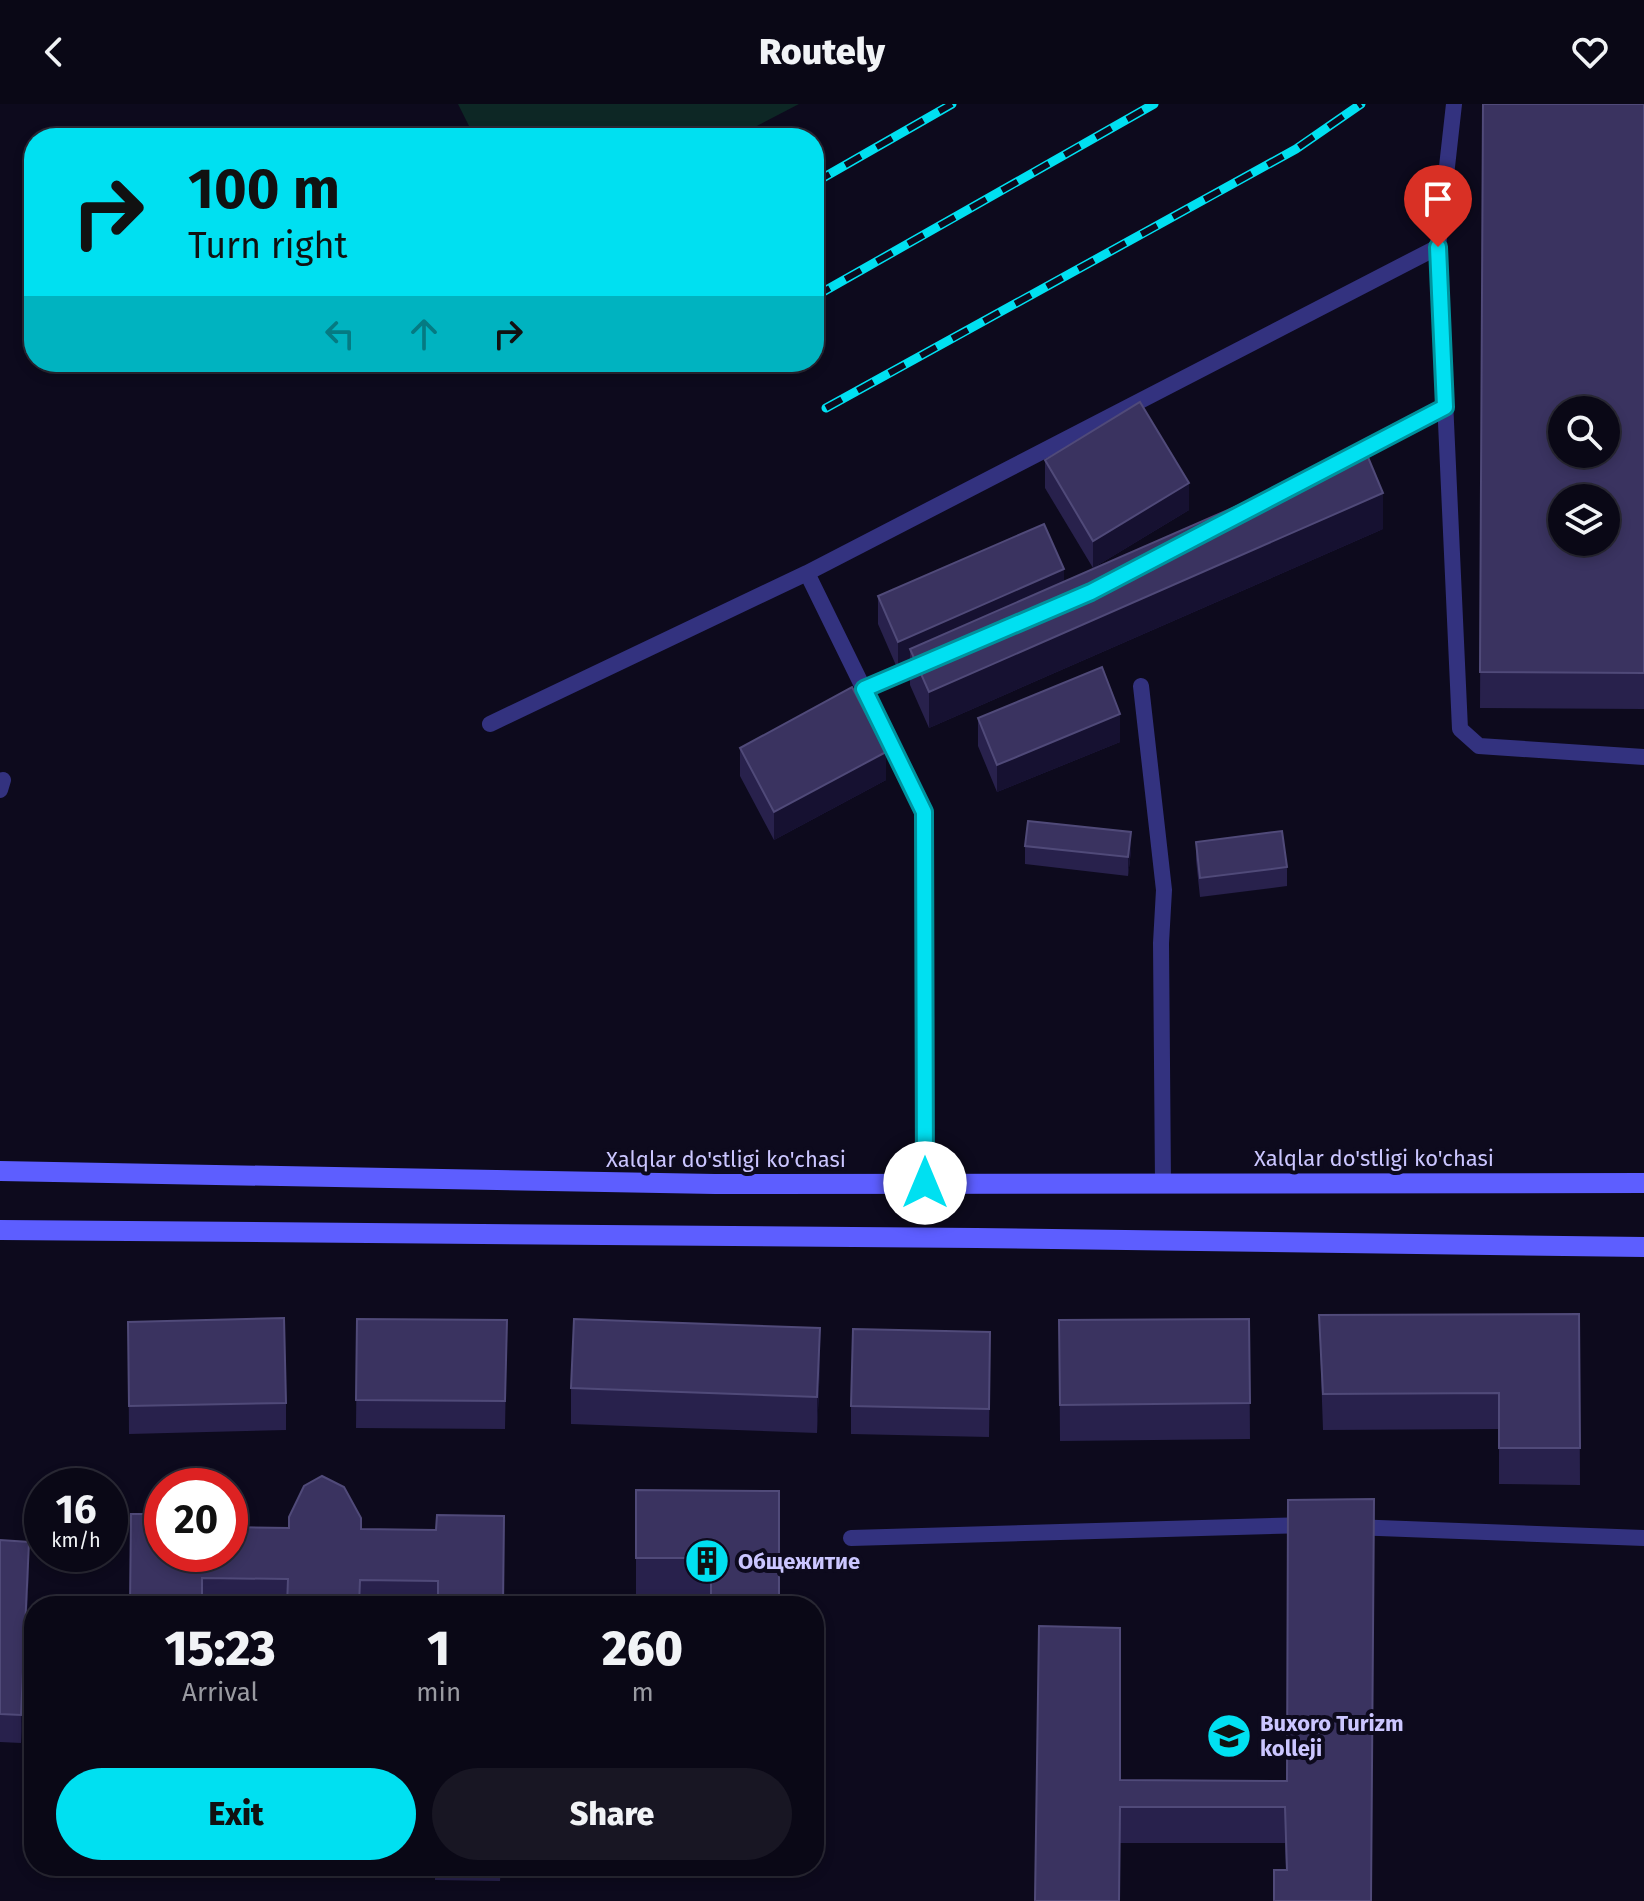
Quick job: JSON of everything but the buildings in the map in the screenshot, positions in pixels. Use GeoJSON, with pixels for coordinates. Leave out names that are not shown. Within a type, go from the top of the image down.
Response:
{"type":"FeatureCollection","features":[{"type":"Feature","properties":{"kind":"main road","name":"Xalqlar do'stligi ko'chasi"},"geometry":{"type":"LineString","coordinates":[[0,1171],[699,1184],[1644,1183]]}},
{"type":"Feature","properties":{"kind":"main road"},"geometry":{"type":"LineString","coordinates":[[0,1230],[1644,1247]]}},
{"type":"Feature","properties":{"kind":"lane"},"geometry":{"type":"LineString","coordinates":[[1454,104],[1438,247],[1460,729],[1479,746],[1644,757]]}},
{"type":"Feature","properties":{"kind":"lane"},"geometry":{"type":"LineString","coordinates":[[490,724],[807,573],[1438,247]]}},
{"type":"Feature","properties":{"kind":"lane"},"geometry":{"type":"LineString","coordinates":[[1317,473],[1445,407]]}},
{"type":"Feature","properties":{"kind":"lane"},"geometry":{"type":"LineString","coordinates":[[807,573],[924,812],[925,1183]]}},
{"type":"Feature","properties":{"kind":"lane"},"geometry":{"type":"LineString","coordinates":[[864,689],[949,653]]}},
{"type":"Feature","properties":{"kind":"lane"},"geometry":{"type":"LineString","coordinates":[[1141,686],[1164,890],[1161,943],[1163,1183]]}},
{"type":"Feature","properties":{"kind":"lane"},"geometry":{"type":"LineString","coordinates":[[851,1538],[1314,1525],[1644,1538]]}},
{"type":"Feature","properties":{"kind":"green space"},"geometry":{"type":"Polygon","coordinates":[[[458,104],[799,104],[753,128],[470,128],[458,104]]]}},
{"type":"Feature","properties":{"kind":"railway"},"geometry":{"type":"LineString","coordinates":[[824,177],[952,104]]}},
{"type":"Feature","properties":{"kind":"railway"},"geometry":{"type":"LineString","coordinates":[[824,291],[1154,104]]}},
{"type":"Feature","properties":{"kind":"railway"},"geometry":{"type":"LineString","coordinates":[[826,408],[1296,149],[1361,104]]}},
{"type":"Feature","properties":{"kind":"place","name":"Общежитие"},"geometry":{"type":"Point","coordinates":[707,1561]}},
{"type":"Feature","properties":{"kind":"place","name":"Buxoro Turizm kolleji"},"geometry":{"type":"Point","coordinates":[1229,1736]}},
{"type":"Feature","properties":{"kind":"route"},"geometry":{"type":"LineString","coordinates":[[925,1183],[924,812],[864,689],[1091,592],[1445,407],[1438,247]]}}]}
